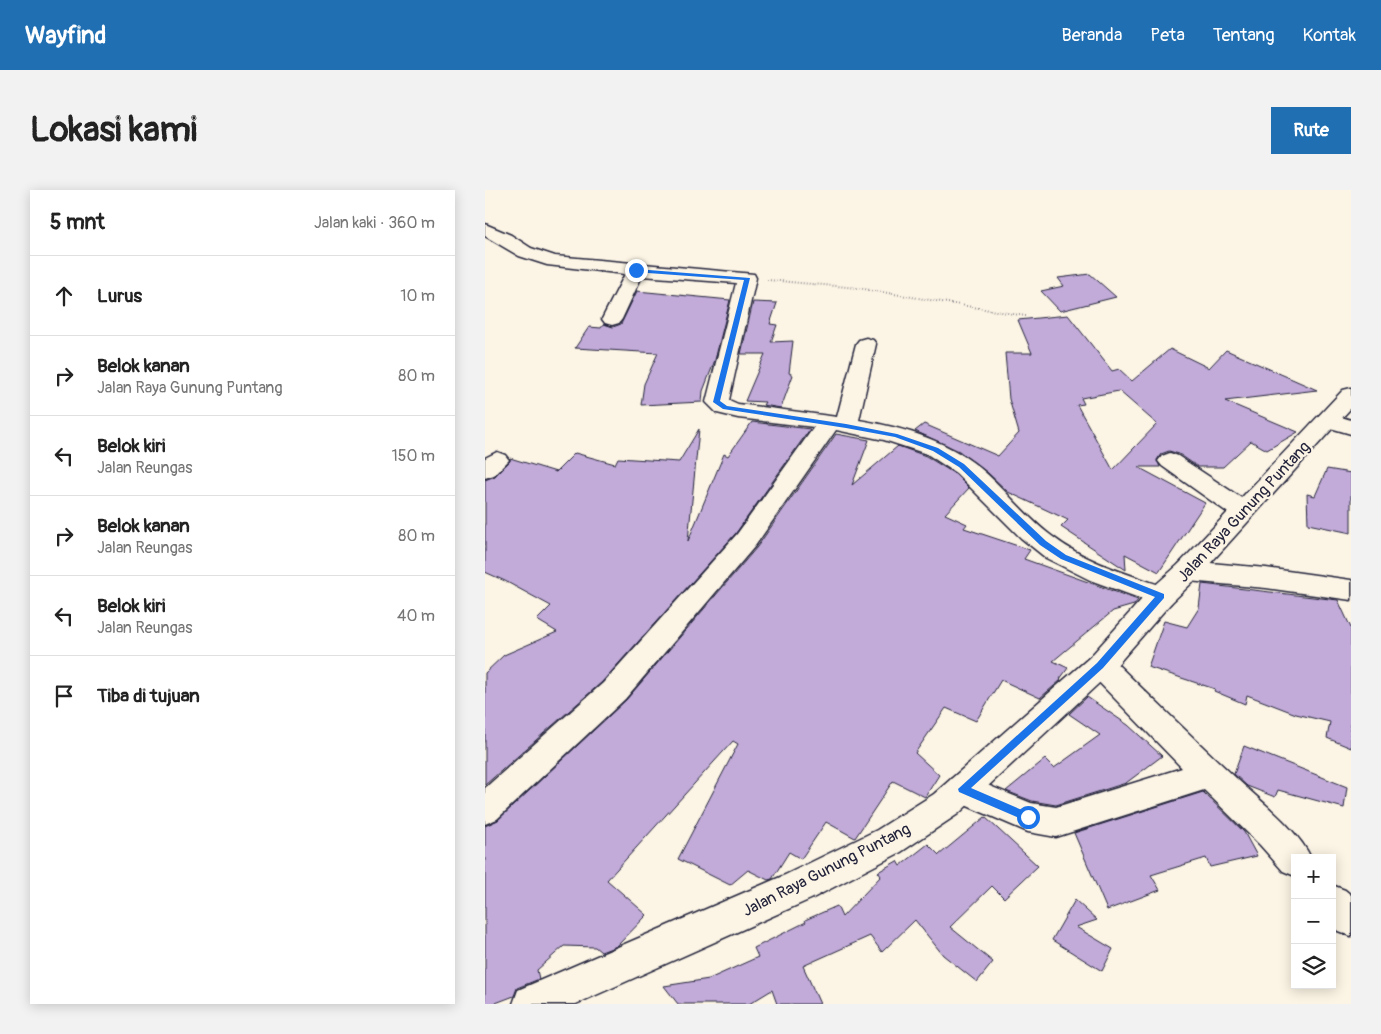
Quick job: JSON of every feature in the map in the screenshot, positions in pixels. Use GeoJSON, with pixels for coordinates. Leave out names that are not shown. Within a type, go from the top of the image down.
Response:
{"type":"FeatureCollection","features":[{"type":"Feature","properties":{"kind":"street"},"geometry":{"type":"LineString","coordinates":[[485,229],[535,257],[553,261],[636,270],[747,278],[717,402],[725,408],[738,411],[837,424],[897,436],[935,449],[961,466],[1043,543],[1064,557],[1161,596]]}},
{"type":"Feature","properties":{"kind":"street"},"geometry":{"type":"LineString","coordinates":[[611,319],[636,270]]}},
{"type":"Feature","properties":{"kind":"street"},"geometry":{"type":"LineString","coordinates":[[485,808],[621,684],[746,540],[837,424],[866,344]]}},
{"type":"Feature","properties":{"kind":"street","name":"Jalan Raya Gunung Puntang"},"geometry":{"type":"LineString","coordinates":[[532,1004],[798,887],[889,841],[946,804],[1100,665],[1161,596],[1188,571],[1351,395]]}},
{"type":"Feature","properties":{"kind":"street"},"geometry":{"type":"LineString","coordinates":[[1327,420],[1351,427]]}},
{"type":"Feature","properties":{"kind":"street"},"geometry":{"type":"LineString","coordinates":[[1170,461],[1243,511]]}},
{"type":"Feature","properties":{"kind":"street"},"geometry":{"type":"LineString","coordinates":[[1188,571],[1266,578],[1351,590]]}},
{"type":"Feature","properties":{"kind":"street"},"geometry":{"type":"LineString","coordinates":[[1100,665],[1173,740],[1272,834],[1291,855]]}},
{"type":"Feature","properties":{"kind":"street"},"geometry":{"type":"LineString","coordinates":[[963,789],[1028,817],[1056,822],[1210,774]]}},
{"type":"Feature","properties":{"kind":"street"},"geometry":{"type":"LineString","coordinates":[[1336,906],[1351,919]]}},
{"type":"Feature","properties":{"kind":"path"},"geometry":{"type":"LineString","coordinates":[[747,278],[858,288],[1027,316]]}},
{"type":"Feature","properties":{"kind":"building"},"geometry":{"type":"Polygon","coordinates":[[[1090,274],[1116,297],[1060,311],[1041,291],[1064,286],[1058,278],[1090,274]]]}},
{"type":"Feature","properties":{"kind":"building"},"geometry":{"type":"Polygon","coordinates":[[[637,291],[730,300],[715,360],[703,391],[702,402],[641,405],[644,384],[658,353],[575,348],[589,327],[601,328],[604,324],[613,327],[621,324],[637,291]]]}},
{"type":"Feature","properties":{"kind":"building"},"geometry":{"type":"Polygon","coordinates":[[[753,302],[777,303],[770,324],[777,325],[771,342],[793,341],[789,373],[793,375],[781,408],[763,405],[765,402],[745,401],[765,354],[741,354],[753,302]]]}},
{"type":"Feature","properties":{"kind":"building"},"geometry":{"type":"Polygon","coordinates":[[[1068,315],[1112,371],[1119,369],[1132,381],[1170,349],[1209,368],[1226,350],[1317,390],[1225,401],[1298,432],[1267,450],[1251,441],[1223,467],[1198,467],[1179,454],[1169,451],[1161,454],[1157,460],[1160,467],[1138,467],[1205,503],[1159,572],[1125,554],[1126,570],[1061,527],[1068,520],[1008,492],[988,473],[959,451],[915,431],[924,424],[998,456],[1019,433],[1009,399],[1005,353],[1032,353],[1018,320],[1068,315]],[[1119,391],[1081,398],[1084,404],[1077,405],[1113,470],[1157,424],[1119,391]]]}},
{"type":"Feature","properties":{"kind":"building"},"geometry":{"type":"Polygon","coordinates":[[[752,422],[810,429],[736,533],[602,682],[485,785],[485,673],[504,655],[557,632],[537,620],[551,606],[485,572],[485,480],[495,476],[510,461],[510,458],[556,472],[575,453],[615,464],[618,458],[679,462],[699,429],[688,541],[724,454],[728,456],[752,422]]]}},
{"type":"Feature","properties":{"kind":"building"},"geometry":{"type":"Polygon","coordinates":[[[836,434],[869,440],[852,485],[898,446],[926,456],[955,474],[969,488],[945,514],[967,524],[964,528],[1030,550],[1024,559],[1138,600],[1134,605],[1113,611],[1053,661],[1068,668],[1061,680],[1040,698],[1001,680],[976,721],[946,708],[915,753],[939,775],[925,797],[893,781],[855,838],[826,822],[801,859],[789,852],[772,879],[768,880],[748,870],[730,885],[678,859],[738,744],[733,741],[607,880],[647,915],[617,946],[601,952],[595,947],[564,946],[537,970],[539,979],[517,988],[514,996],[493,1004],[485,1004],[485,826],[498,820],[626,700],[757,547],[836,434]]]}},
{"type":"Feature","properties":{"kind":"building"},"geometry":{"type":"Polygon","coordinates":[[[1327,469],[1351,473],[1351,533],[1308,524],[1307,494],[1315,496],[1327,469]]]}},
{"type":"Feature","properties":{"kind":"building"},"geometry":{"type":"Polygon","coordinates":[[[1202,584],[1338,600],[1351,628],[1351,748],[1327,738],[1330,722],[1296,714],[1247,695],[1245,704],[1214,691],[1215,689],[1148,667],[1164,621],[1187,627],[1199,608],[1202,584]]]}},
{"type":"Feature","properties":{"kind":"building"},"geometry":{"type":"Polygon","coordinates":[[[1087,697],[1128,725],[1162,756],[1126,783],[1056,805],[1032,801],[1006,791],[1045,759],[1054,768],[1100,735],[1069,714],[1087,697]]]}},
{"type":"Feature","properties":{"kind":"building"},"geometry":{"type":"Polygon","coordinates":[[[1244,746],[1347,787],[1344,808],[1278,790],[1275,797],[1247,786],[1234,774],[1244,746]]]}},
{"type":"Feature","properties":{"kind":"building"},"geometry":{"type":"Polygon","coordinates":[[[1203,792],[1244,832],[1257,856],[1210,867],[1206,858],[1151,875],[1160,890],[1107,910],[1074,833],[1203,792]]]}},
{"type":"Feature","properties":{"kind":"building"},"geometry":{"type":"Polygon","coordinates":[[[985,817],[1038,866],[1004,898],[992,886],[950,927],[993,962],[977,982],[943,955],[915,920],[882,952],[870,936],[803,966],[820,1004],[777,1004],[772,990],[749,1004],[678,1004],[664,986],[709,979],[758,957],[754,948],[806,922],[805,920],[837,906],[842,917],[881,876],[878,872],[897,861],[900,866],[928,844],[939,855],[985,817]]]}},
{"type":"Feature","properties":{"kind":"building"},"geometry":{"type":"Polygon","coordinates":[[[1075,900],[1097,920],[1076,927],[1113,949],[1102,971],[1052,940],[1075,900]]]}},
{"type":"Feature","properties":{"kind":"route"},"geometry":{"type":"LineString","coordinates":[[636,270],[747,278],[717,402],[725,408],[846,426],[897,436],[935,449],[961,466],[1043,543],[1064,557],[1161,596],[1100,665],[963,789],[1028,817]]}}]}
